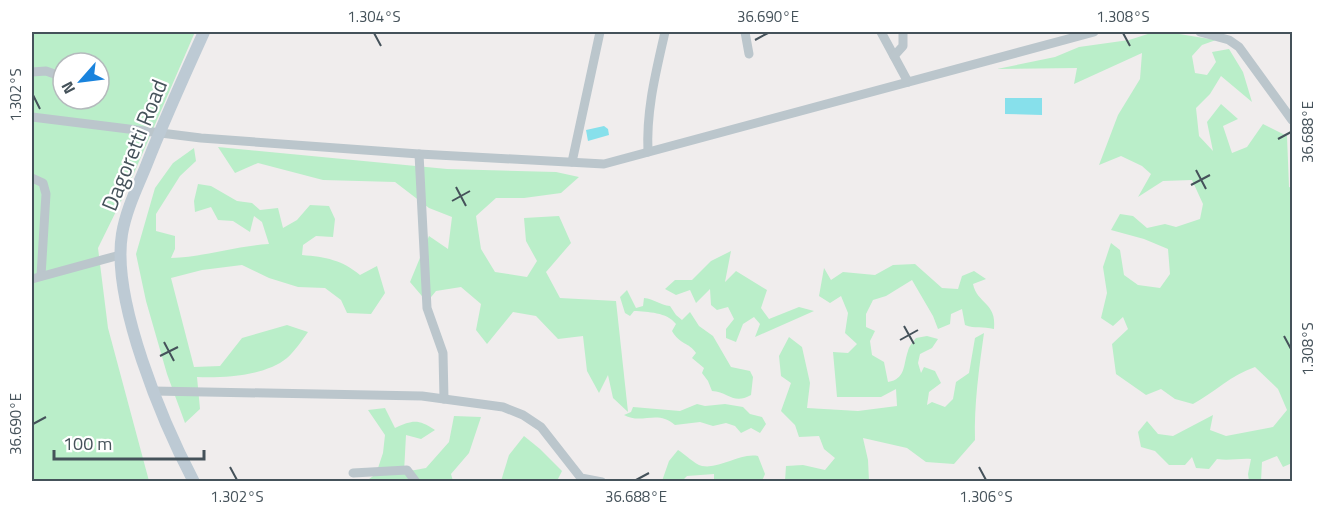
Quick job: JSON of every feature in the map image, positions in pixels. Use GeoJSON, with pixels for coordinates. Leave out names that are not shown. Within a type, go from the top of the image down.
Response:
{"type":"FeatureCollection","features":[{"type":"Feature","properties":{"kind":"main road","name":"Dagoretti Road"},"geometry":{"type":"LineString","coordinates":[[194,482],[179,453],[154,391],[126,303],[120,255],[127,213],[204,32]]}},
{"type":"Feature","properties":{"kind":"street"},"geometry":{"type":"LineString","coordinates":[[572,162],[600,32]]}},
{"type":"Feature","properties":{"kind":"street"},"geometry":{"type":"LineString","coordinates":[[648,152],[647,128],[650,105],[665,32]]}},
{"type":"Feature","properties":{"kind":"street"},"geometry":{"type":"LineString","coordinates":[[745,32],[749,54]]}},
{"type":"Feature","properties":{"kind":"street"},"geometry":{"type":"LineString","coordinates":[[881,32],[908,82]]}},
{"type":"Feature","properties":{"kind":"street"},"geometry":{"type":"LineString","coordinates":[[894,56],[903,46],[903,32]]}},
{"type":"Feature","properties":{"kind":"street"},"geometry":{"type":"LineString","coordinates":[[32,117],[201,138],[419,154],[604,164],[1094,32]]}},
{"type":"Feature","properties":{"kind":"street"},"geometry":{"type":"LineString","coordinates":[[1200,32],[1229,40],[1239,47],[1293,120]]}},
{"type":"Feature","properties":{"kind":"street"},"geometry":{"type":"LineString","coordinates":[[32,72],[51,73]]}},
{"type":"Feature","properties":{"kind":"street"},"geometry":{"type":"LineString","coordinates":[[419,154],[427,308],[442,353],[444,399]]}},
{"type":"Feature","properties":{"kind":"street"},"geometry":{"type":"LineString","coordinates":[[32,178],[43,183],[46,194],[36,278],[120,255]]}},
{"type":"Feature","properties":{"kind":"street"},"geometry":{"type":"LineString","coordinates":[[154,391],[422,396],[503,407],[523,415],[541,427],[579,480],[602,482]]}},
{"type":"Feature","properties":{"kind":"street"},"geometry":{"type":"LineString","coordinates":[[353,473],[407,470],[416,482]]}},
{"type":"Feature","properties":{"kind":"green space"},"geometry":{"type":"Polygon","coordinates":[[[32,32],[195,32],[128,187],[98,248],[108,328],[149,481],[32,481],[32,32]]]}},
{"type":"Feature","properties":{"kind":"green space"},"geometry":{"type":"Polygon","coordinates":[[[1151,33],[1173,33],[1216,40],[1202,45],[1192,56],[1195,73],[1207,75],[1216,62],[1212,52],[1229,49],[1243,72],[1252,102],[1221,76],[1210,94],[1196,108],[1199,136],[1213,151],[1207,122],[1221,104],[1238,119],[1223,126],[1232,153],[1247,147],[1263,124],[1287,136],[1289,187],[1292,188],[1292,463],[1283,467],[1277,456],[1262,462],[1261,481],[1249,481],[1251,459],[1217,459],[1209,469],[1196,468],[1192,457],[1185,465],[1169,465],[1155,451],[1141,447],[1138,432],[1147,421],[1158,434],[1173,436],[1213,415],[1210,430],[1226,436],[1273,427],[1287,410],[1278,389],[1255,367],[1238,374],[1193,404],[1175,399],[1161,389],[1146,395],[1116,374],[1112,344],[1128,329],[1123,317],[1113,326],[1101,318],[1107,293],[1103,267],[1111,243],[1120,250],[1124,275],[1138,285],[1160,288],[1170,274],[1168,249],[1144,239],[1111,230],[1120,214],[1133,216],[1147,228],[1165,224],[1176,227],[1200,219],[1203,204],[1192,180],[1163,181],[1138,197],[1151,174],[1142,166],[1121,156],[1099,165],[1118,115],[1140,79],[1142,53],[1074,84],[1077,68],[997,69],[1055,57],[1079,47],[1129,40],[1151,33]]]}},
{"type":"Feature","properties":{"kind":"green space"},"geometry":{"type":"Polygon","coordinates":[[[218,147],[447,169],[556,172],[579,177],[561,193],[524,198],[496,198],[476,216],[481,249],[495,272],[527,277],[537,261],[526,241],[524,218],[559,216],[571,243],[546,272],[560,298],[616,301],[628,412],[613,398],[608,375],[599,393],[587,371],[583,336],[558,339],[536,316],[513,312],[487,344],[476,330],[481,304],[461,287],[436,291],[427,302],[410,282],[429,236],[448,249],[452,217],[429,208],[395,182],[323,180],[258,163],[235,173],[218,147]]]}},
{"type":"Feature","properties":{"kind":"green space"},"geometry":{"type":"Polygon","coordinates":[[[194,148],[196,161],[180,176],[156,214],[156,231],[175,236],[175,249],[171,258],[269,244],[262,222],[254,216],[250,232],[233,221],[218,220],[211,207],[195,212],[194,201],[198,184],[211,186],[237,201],[252,203],[260,210],[278,208],[283,228],[297,220],[310,205],[329,206],[335,219],[333,237],[316,236],[303,245],[302,255],[333,260],[360,275],[377,266],[385,293],[371,314],[347,313],[341,300],[325,288],[298,287],[269,278],[242,265],[202,270],[171,278],[194,367],[220,366],[242,338],[287,325],[308,332],[287,358],[267,369],[244,375],[197,377],[200,409],[185,423],[167,374],[146,301],[136,254],[155,188],[173,163],[194,148]]]}},
{"type":"Feature","properties":{"kind":"green space"},"geometry":{"type":"Polygon","coordinates":[[[731,251],[725,282],[736,271],[767,290],[761,308],[769,319],[799,307],[814,311],[755,337],[760,324],[754,317],[743,324],[736,342],[726,338],[726,329],[734,319],[728,307],[717,310],[711,305],[710,289],[696,303],[690,290],[676,295],[665,289],[675,280],[692,280],[711,261],[731,251]]]}},
{"type":"Feature","properties":{"kind":"green space"},"geometry":{"type":"Polygon","coordinates":[[[915,264],[942,288],[958,289],[962,276],[974,271],[986,279],[973,284],[978,296],[993,313],[994,329],[965,325],[962,309],[951,314],[950,324],[938,329],[912,280],[886,296],[873,300],[866,314],[866,327],[875,331],[870,341],[872,355],[884,362],[888,382],[901,375],[911,344],[916,338],[927,336],[938,339],[932,348],[920,354],[918,363],[921,373],[924,367],[935,371],[941,383],[929,392],[927,405],[932,402],[945,407],[953,399],[956,382],[969,373],[975,338],[984,333],[976,400],[975,440],[954,464],[926,462],[907,448],[863,438],[868,460],[869,481],[785,481],[786,466],[803,465],[825,470],[835,458],[824,449],[819,436],[799,437],[795,425],[781,411],[791,383],[781,376],[779,356],[789,337],[802,347],[810,383],[807,408],[858,411],[897,406],[896,389],[881,397],[837,397],[833,352],[848,353],[857,344],[845,333],[848,313],[841,296],[830,303],[819,296],[824,268],[831,280],[843,272],[875,275],[893,265],[915,264]]]}},
{"type":"Feature","properties":{"kind":"green space"},"geometry":{"type":"Polygon","coordinates":[[[627,290],[636,308],[643,306],[644,298],[670,306],[682,320],[690,312],[699,326],[713,336],[731,367],[750,371],[753,377],[751,395],[740,399],[712,391],[702,373],[704,368],[692,358],[696,353],[678,339],[672,331],[676,324],[672,320],[651,312],[634,311],[630,316],[625,313],[620,297],[627,290]]]}},
{"type":"Feature","properties":{"kind":"green space"},"geometry":{"type":"Polygon","coordinates":[[[697,404],[705,406],[725,404],[743,407],[750,414],[762,417],[766,424],[760,433],[751,428],[741,433],[735,426],[726,423],[713,426],[700,422],[675,425],[662,418],[637,419],[624,415],[631,412],[633,407],[680,411],[697,404]]]}},
{"type":"Feature","properties":{"kind":"green space"},"geometry":{"type":"Polygon","coordinates":[[[385,408],[395,428],[415,422],[435,430],[421,439],[406,435],[404,472],[426,468],[449,442],[454,416],[481,417],[469,453],[451,474],[453,481],[365,482],[376,474],[383,453],[385,435],[368,410],[385,408]]]}},
{"type":"Feature","properties":{"kind":"green space"},"geometry":{"type":"Polygon","coordinates":[[[524,436],[562,471],[557,481],[501,481],[509,455],[524,436]]]}},
{"type":"Feature","properties":{"kind":"green space"},"geometry":{"type":"Polygon","coordinates":[[[678,450],[702,466],[758,456],[765,474],[762,481],[714,481],[714,474],[687,476],[682,481],[662,481],[669,461],[678,450]]]}},
{"type":"Feature","properties":{"kind":"water"},"geometry":{"type":"Polygon","coordinates":[[[1005,98],[1042,98],[1042,115],[1005,114],[1005,98]]]}},
{"type":"Feature","properties":{"kind":"water"},"geometry":{"type":"Polygon","coordinates":[[[604,126],[608,129],[609,135],[588,141],[586,130],[604,126]]]}}]}
